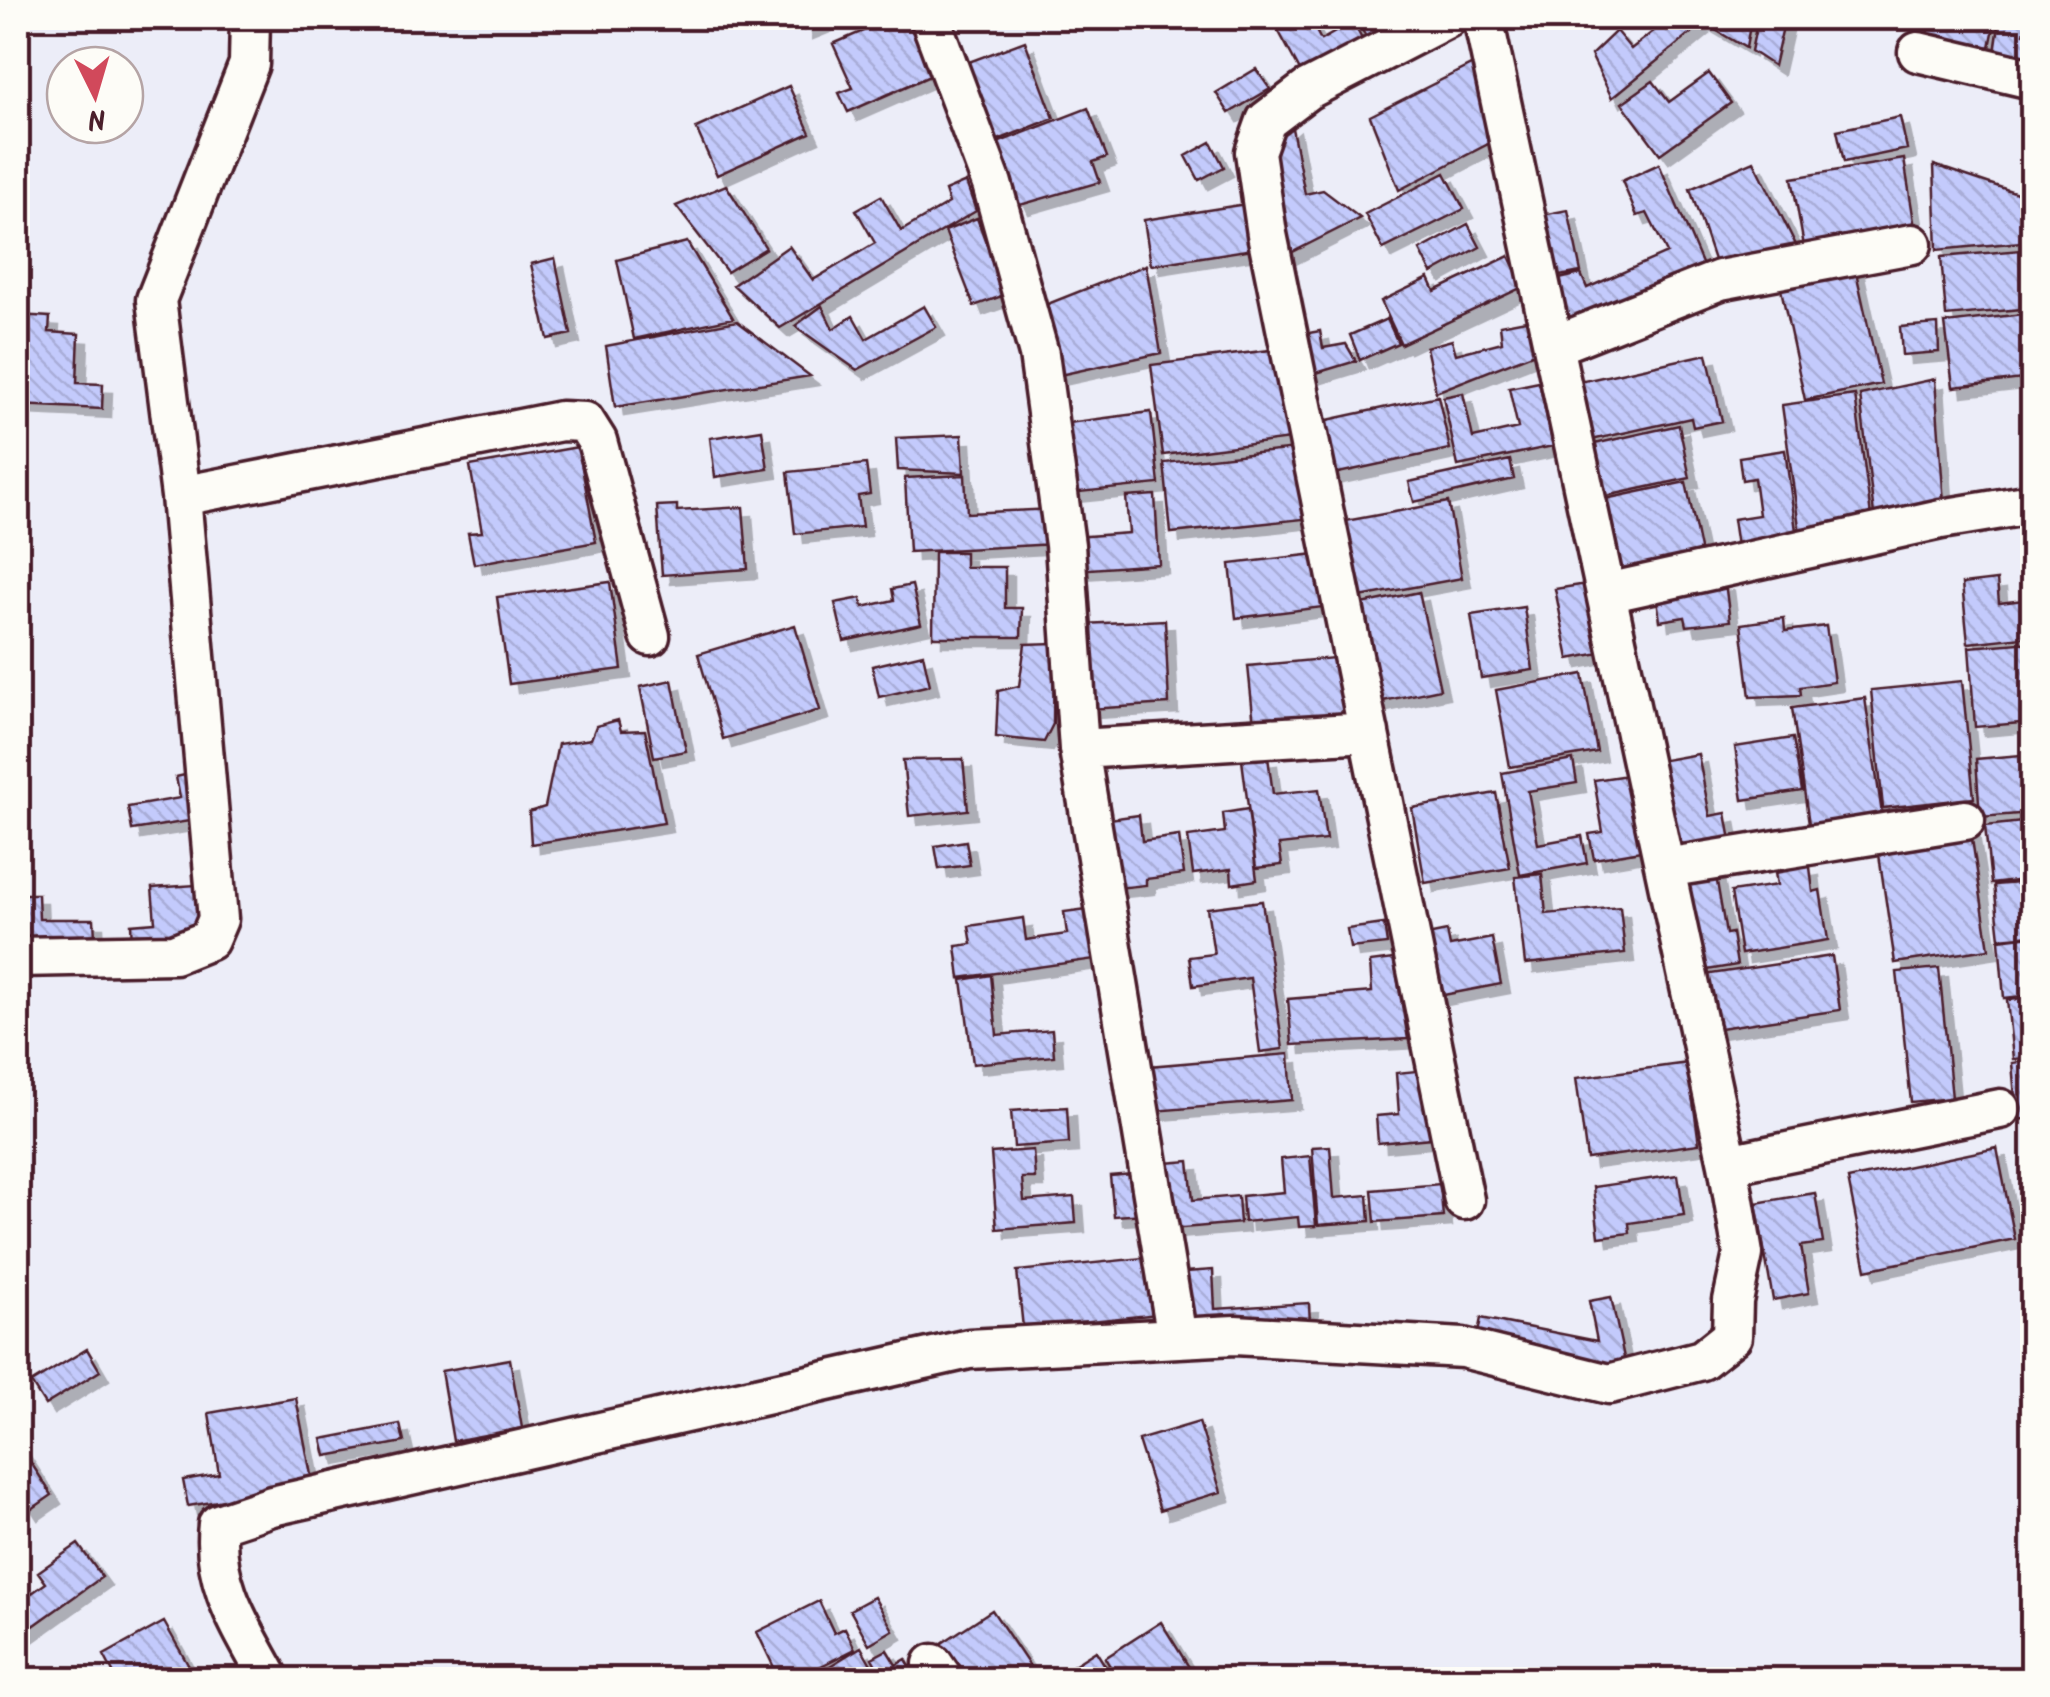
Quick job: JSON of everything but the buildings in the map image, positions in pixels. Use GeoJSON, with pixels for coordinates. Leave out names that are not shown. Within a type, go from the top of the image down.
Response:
{"type":"FeatureCollection","features":[{"type":"Feature","properties":{"kind":"street"},"geometry":{"type":"LineString","coordinates":[[18,957],[174,954],[209,940],[218,919],[181,496],[156,300],[248,64],[250,18]]}},
{"type":"Feature","properties":{"kind":"street"},"geometry":{"type":"LineString","coordinates":[[930,18],[992,184],[1039,354],[1065,546],[1079,749],[1178,1338]]}},
{"type":"Feature","properties":{"kind":"street"},"geometry":{"type":"LineString","coordinates":[[1448,18],[1307,90],[1266,121],[1255,152],[1267,234],[1464,1200]]}},
{"type":"Feature","properties":{"kind":"street"},"geometry":{"type":"LineString","coordinates":[[270,1680],[224,1594],[214,1554],[218,1524],[272,1506],[969,1349],[1234,1335],[1462,1348],[1608,1384],[1702,1360],[1732,1336],[1733,1301],[1743,1254],[1728,1164],[1483,18]]}},
{"type":"Feature","properties":{"kind":"street"},"geometry":{"type":"LineString","coordinates":[[1918,52],[2032,79]]}},
{"type":"Feature","properties":{"kind":"street"},"geometry":{"type":"LineString","coordinates":[[1554,345],[1720,280],[1912,244]]}},
{"type":"Feature","properties":{"kind":"street"},"geometry":{"type":"LineString","coordinates":[[181,496],[561,421],[584,422],[597,441],[650,636]]}},
{"type":"Feature","properties":{"kind":"street"},"geometry":{"type":"LineString","coordinates":[[1607,593],[1942,519],[2032,504]]}},
{"type":"Feature","properties":{"kind":"street"},"geometry":{"type":"LineString","coordinates":[[1079,749],[1369,732]]}},
{"type":"Feature","properties":{"kind":"street"},"geometry":{"type":"LineString","coordinates":[[1666,868],[1965,820]]}},
{"type":"Feature","properties":{"kind":"street"},"geometry":{"type":"LineString","coordinates":[[1728,1164],[2000,1109]]}}]}
